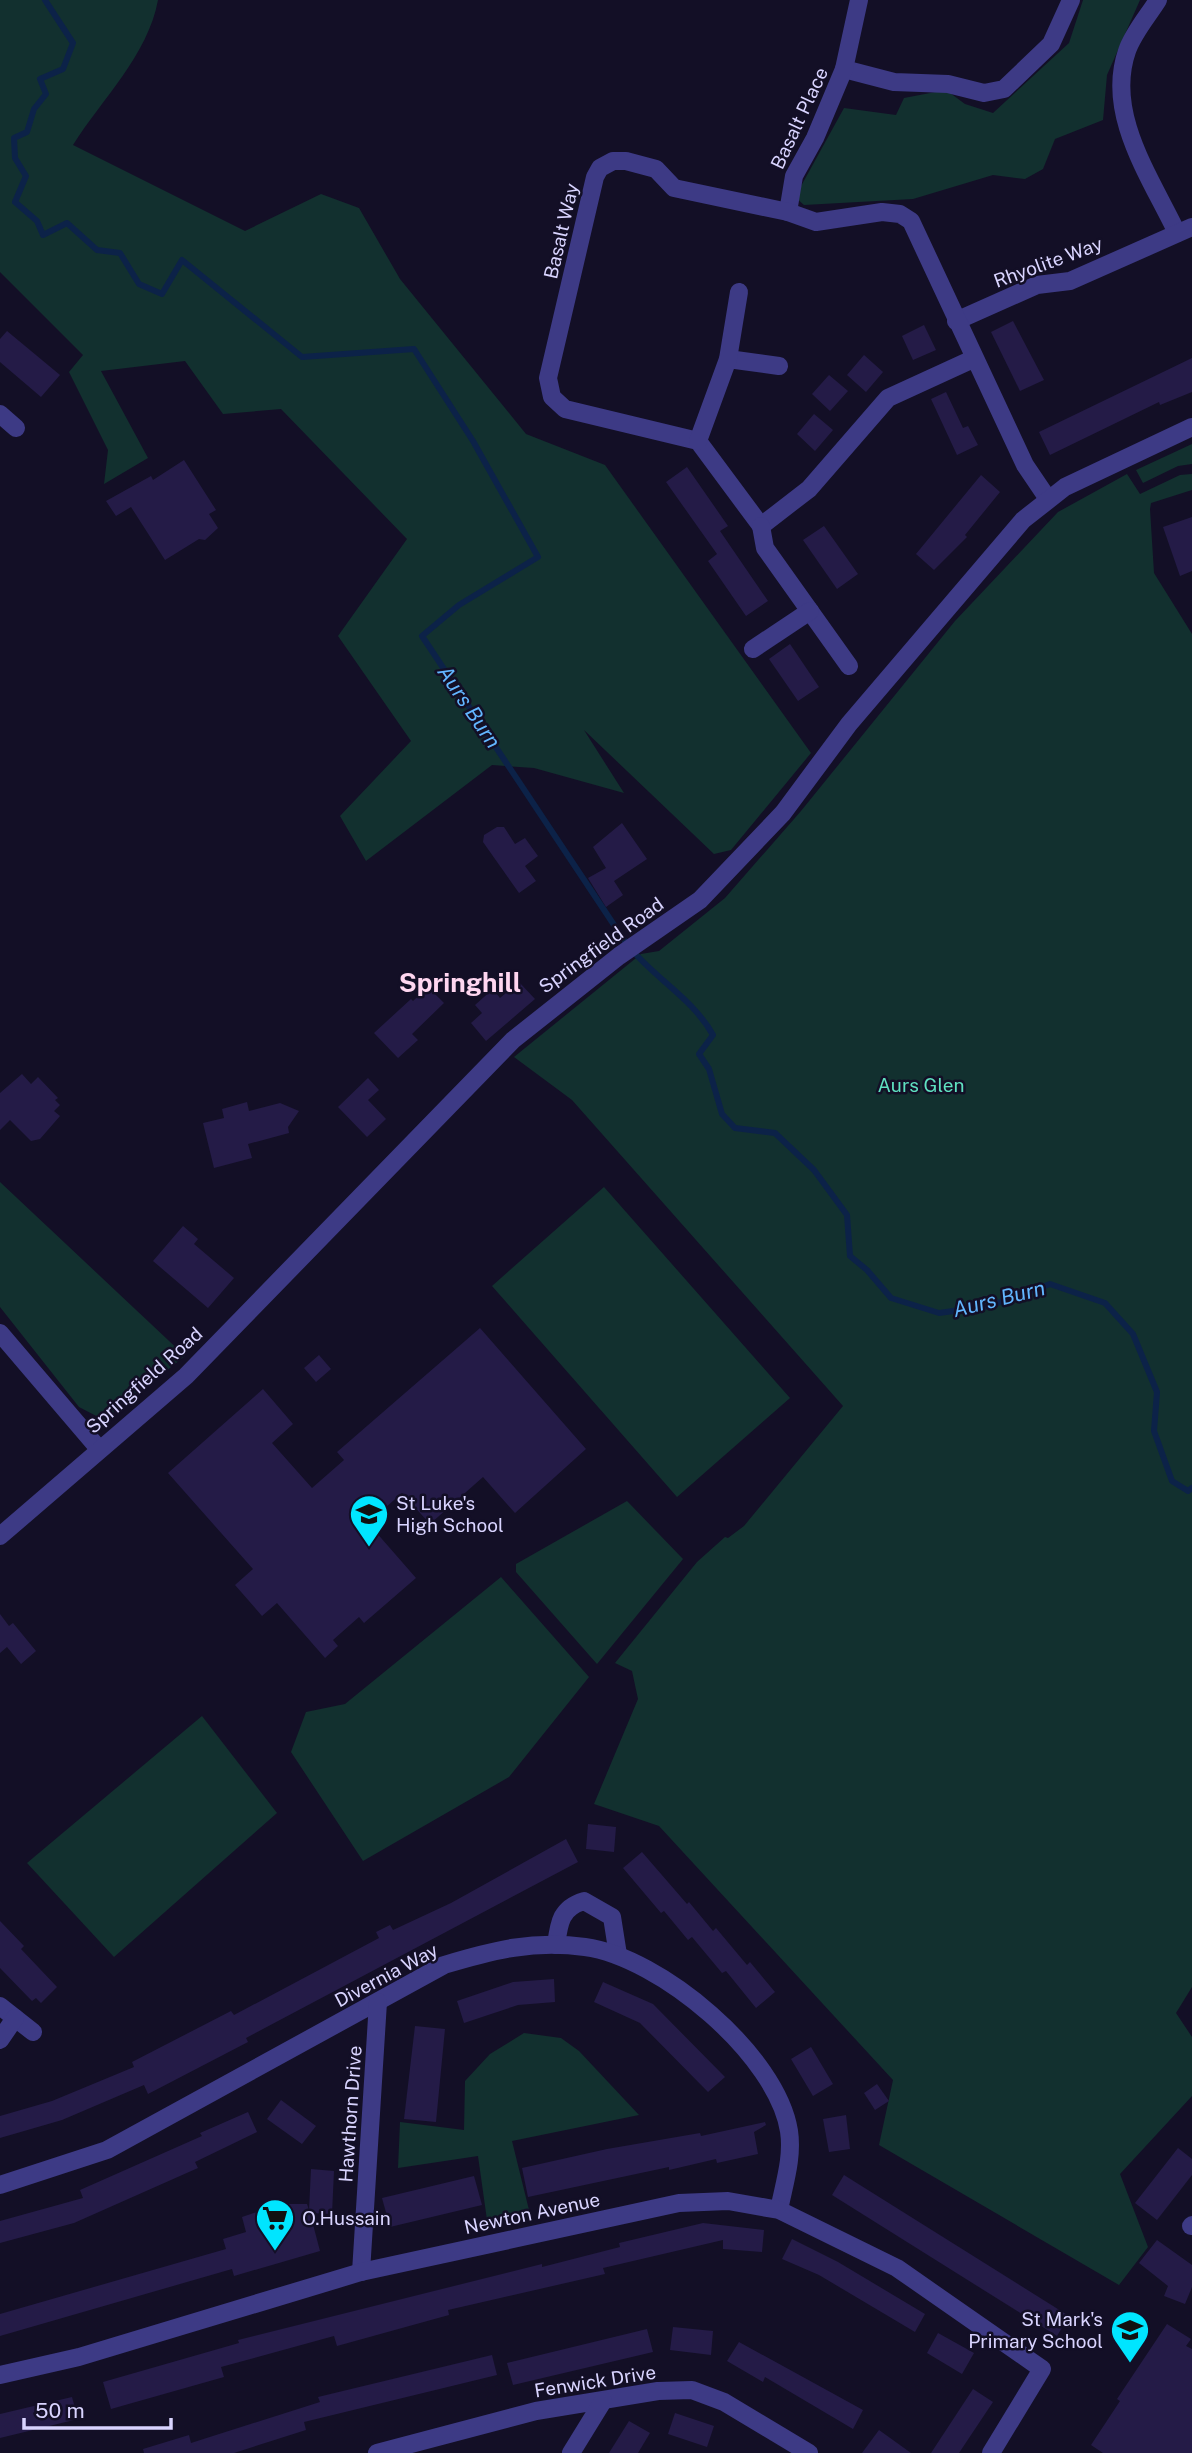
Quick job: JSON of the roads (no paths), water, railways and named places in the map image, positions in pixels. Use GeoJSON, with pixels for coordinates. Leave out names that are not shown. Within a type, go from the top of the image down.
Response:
{"type":"FeatureCollection","features":[{"type":"Feature","properties":{"kind":"street","name":"Basalt Place"},"geometry":{"type":"LineString","coordinates":[[788,212],[794,176],[815,138],[844,69],[859,0]]}},
{"type":"Feature","properties":{"kind":"street"},"geometry":{"type":"LineString","coordinates":[[844,69],[894,82],[948,84],[984,93],[1004,89],[1051,44],[1071,0]]}},
{"type":"Feature","properties":{"kind":"street"},"geometry":{"type":"LineString","coordinates":[[1158,0],[1128,48],[1120,97],[1125,120],[1184,230]]}},
{"type":"Feature","properties":{"kind":"street","name":"Basalt Way"},"geometry":{"type":"LineString","coordinates":[[698,441],[565,409],[552,397],[548,377],[595,177],[600,168],[607,164],[626,161],[656,169],[674,188],[788,212],[816,222],[882,212],[900,214],[911,221],[973,359],[1025,465],[1048,499]]}},
{"type":"Feature","properties":{"kind":"street","name":"Rhyolite Way"},"geometry":{"type":"LineString","coordinates":[[956,321],[1037,285],[1070,281],[1184,230]]}},
{"type":"Feature","properties":{"kind":"street"},"geometry":{"type":"LineString","coordinates":[[739,292],[728,359],[698,441],[761,526],[765,548],[849,666]]}},
{"type":"Feature","properties":{"kind":"street"},"geometry":{"type":"LineString","coordinates":[[728,359],[779,366]]}},
{"type":"Feature","properties":{"kind":"street"},"geometry":{"type":"LineString","coordinates":[[761,526],[809,489],[888,398],[973,359]]}},
{"type":"Feature","properties":{"kind":"street"},"geometry":{"type":"LineString","coordinates":[[0,414],[16,428]]}},
{"type":"Feature","properties":{"kind":"street","name":"Springfield Road"},"geometry":{"type":"LineString","coordinates":[[0,1536],[186,1376],[513,1040],[619,956],[700,900],[783,813],[849,724],[1023,520],[1048,499],[1088,475],[1192,427]]}},
{"type":"Feature","properties":{"kind":"street"},"geometry":{"type":"LineString","coordinates":[[753,649],[810,611]]}},
{"type":"Feature","properties":{"kind":"street"},"geometry":{"type":"LineString","coordinates":[[0,1333],[99,1449]]}},
{"type":"Feature","properties":{"kind":"street"},"geometry":{"type":"LineString","coordinates":[[555,1945],[559,1919],[570,1905],[584,1901],[600,1907],[612,1917],[618,1955]]}},
{"type":"Feature","properties":{"kind":"street","name":"Divernia Way"},"geometry":{"type":"LineString","coordinates":[[0,2185],[107,2150],[444,1965],[499,1948],[555,1945],[587,1947],[618,1955],[663,1976],[725,2028],[768,2079],[779,2098],[789,2130],[790,2155],[779,2210]]}},
{"type":"Feature","properties":{"kind":"street","name":"Hawthorn Drive"},"geometry":{"type":"LineString","coordinates":[[361,2272],[378,2002]]}},
{"type":"Feature","properties":{"kind":"street"},"geometry":{"type":"LineString","coordinates":[[0,2006],[33,2032]]}},
{"type":"Feature","properties":{"kind":"street"},"geometry":{"type":"LineString","coordinates":[[0,2040],[15,2018]]}},
{"type":"Feature","properties":{"kind":"street","name":"Newton Avenue"},"geometry":{"type":"LineString","coordinates":[[0,2375],[79,2357],[361,2272],[679,2203],[728,2201],[779,2210],[897,2268],[1042,2369],[991,2453]]}},
{"type":"Feature","properties":{"kind":"street","name":"Fenwick Drive"},"geometry":{"type":"LineString","coordinates":[[377,2453],[536,2412],[658,2391],[692,2390],[724,2402],[788,2448],[809,2453]]}},
{"type":"Feature","properties":{"kind":"street"},"geometry":{"type":"LineString","coordinates":[[571,2453],[603,2401]]}},
{"type":"Feature","properties":{"kind":"waterway","name":"Aurs Burn"},"geometry":{"type":"LineString","coordinates":[[45,0],[73,43],[63,69],[40,79],[46,94],[34,109],[27,132],[14,138],[15,158],[26,176],[15,202],[37,221],[43,235],[67,223],[97,250],[120,253],[139,284],[162,294],[182,260],[302,357],[414,349],[473,441],[538,557],[459,605],[422,636],[626,943],[694,1009],[713,1035],[699,1054],[709,1069],[722,1114],[735,1128],[775,1133],[814,1170],[847,1215],[850,1256],[867,1270],[891,1298],[939,1313],[989,1306],[1050,1284],[1105,1303],[1133,1334],[1157,1392],[1154,1431],[1172,1481],[1188,1491],[1192,1488]]}},
{"type":"Feature","properties":{"kind":"place","name":"St Luke's High School"},"geometry":{"type":"Point","coordinates":[369,1548]}},
{"type":"Feature","properties":{"kind":"place","name":"O.Hussain"},"geometry":{"type":"Point","coordinates":[275,2252]}},
{"type":"Feature","properties":{"kind":"place","name":"St Mark's Primary School"},"geometry":{"type":"Point","coordinates":[1130,2364]}},
{"type":"Feature","properties":{"kind":"district","name":"Springhill"},"geometry":{"type":"Point","coordinates":[460,983]}},
{"type":"Feature","properties":{"kind":"park label","name":"Aurs Glen"},"geometry":{"type":"Point","coordinates":[921,1085]}}]}
